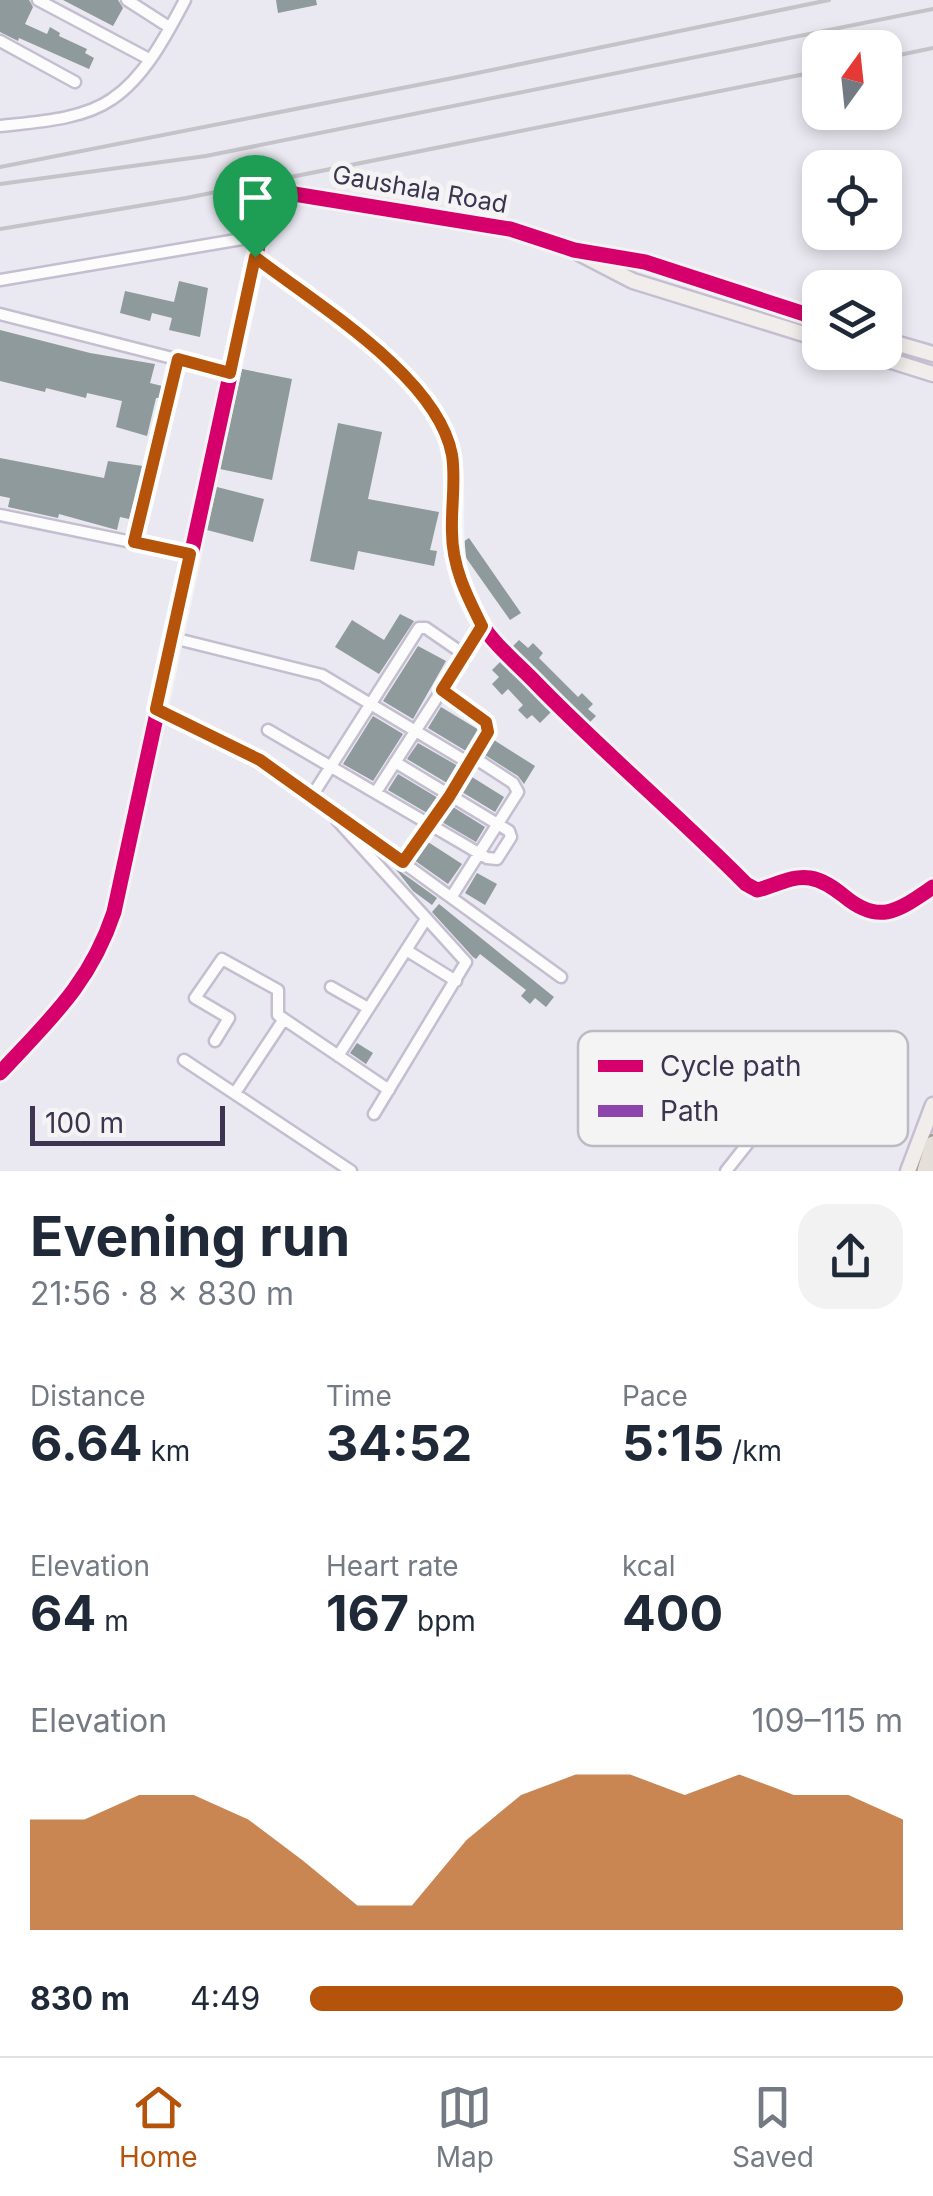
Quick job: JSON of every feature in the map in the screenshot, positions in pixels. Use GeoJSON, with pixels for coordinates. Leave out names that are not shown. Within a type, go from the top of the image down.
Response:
{"type":"FeatureCollection","features":[{"type":"Feature","properties":{"kind":"main road"},"geometry":{"type":"LineString","coordinates":[[925,1171],[933,1144]]}},
{"type":"Feature","properties":{"kind":"street"},"geometry":{"type":"LineString","coordinates":[[38,0],[149,60]]}},
{"type":"Feature","properties":{"kind":"street"},"geometry":{"type":"LineString","coordinates":[[127,0],[169,27]]}},
{"type":"Feature","properties":{"kind":"street"},"geometry":{"type":"LineString","coordinates":[[0,126],[98,106],[124,89],[149,60],[185,0]]}},
{"type":"Feature","properties":{"kind":"street"},"geometry":{"type":"LineString","coordinates":[[0,41],[74,82]]}},
{"type":"Feature","properties":{"kind":"street","name":"Gaushala Road"},"geometry":{"type":"LineString","coordinates":[[0,1073],[75,992],[105,940],[129,850],[255,257],[267,204],[273,197],[294,194],[510,230],[574,250],[645,262],[802,313]]}},
{"type":"Feature","properties":{"kind":"street"},"geometry":{"type":"LineString","coordinates":[[0,280],[260,236]]}},
{"type":"Feature","properties":{"kind":"street"},"geometry":{"type":"LineString","coordinates":[[574,250],[633,281],[802,333]]}},
{"type":"Feature","properties":{"kind":"street"},"geometry":{"type":"LineString","coordinates":[[255,257],[382,354],[424,396],[438,418],[452,460],[454,554],[459,578],[482,626],[555,702],[752,889],[789,879],[812,878],[829,885],[860,910],[877,914],[896,910],[933,887]]}},
{"type":"Feature","properties":{"kind":"street"},"geometry":{"type":"LineString","coordinates":[[0,314],[230,373]]}},
{"type":"Feature","properties":{"kind":"street"},"geometry":{"type":"LineString","coordinates":[[902,345],[933,354]]}},
{"type":"Feature","properties":{"kind":"street"},"geometry":{"type":"LineString","coordinates":[[134,542],[178,359]]}},
{"type":"Feature","properties":{"kind":"street"},"geometry":{"type":"LineString","coordinates":[[902,364],[933,374]]}},
{"type":"Feature","properties":{"kind":"street"},"geometry":{"type":"LineString","coordinates":[[0,515],[190,554]]}},
{"type":"Feature","properties":{"kind":"street"},"geometry":{"type":"LineString","coordinates":[[376,792],[482,626]]}},
{"type":"Feature","properties":{"kind":"street"},"geometry":{"type":"LineString","coordinates":[[312,796],[419,628],[426,628],[465,655]]}},
{"type":"Feature","properties":{"kind":"street"},"geometry":{"type":"LineString","coordinates":[[173,638],[308,670],[517,787],[516,798],[452,896]]}},
{"type":"Feature","properties":{"kind":"street"},"geometry":{"type":"LineString","coordinates":[[403,862],[449,797],[489,727],[442,690]]}},
{"type":"Feature","properties":{"kind":"street"},"geometry":{"type":"LineString","coordinates":[[156,709],[238,748],[312,796],[560,978]]}},
{"type":"Feature","properties":{"kind":"street"},"geometry":{"type":"LineString","coordinates":[[268,730],[479,854],[497,860],[511,837],[510,832],[395,762]]}},
{"type":"Feature","properties":{"kind":"street"},"geometry":{"type":"LineString","coordinates":[[323,805],[466,962],[374,1114]]}},
{"type":"Feature","properties":{"kind":"street"},"geometry":{"type":"LineString","coordinates":[[338,1056],[426,918]]}},
{"type":"Feature","properties":{"kind":"street"},"geometry":{"type":"LineString","coordinates":[[406,950],[456,981]]}},
{"type":"Feature","properties":{"kind":"street"},"geometry":{"type":"LineString","coordinates":[[215,1041],[230,1018],[195,998],[222,959],[278,990],[278,1015],[389,1090]]}},
{"type":"Feature","properties":{"kind":"street"},"geometry":{"type":"LineString","coordinates":[[331,987],[368,1008]]}},
{"type":"Feature","properties":{"kind":"street"},"geometry":{"type":"LineString","coordinates":[[236,1094],[284,1019]]}},
{"type":"Feature","properties":{"kind":"street"},"geometry":{"type":"LineString","coordinates":[[184,1060],[352,1171]]}},
{"type":"Feature","properties":{"kind":"street"},"geometry":{"type":"LineString","coordinates":[[908,1171],[933,1105]]}},
{"type":"Feature","properties":{"kind":"street"},"geometry":{"type":"LineString","coordinates":[[726,1171],[746,1146]]}},
{"type":"Feature","properties":{"kind":"building"},"geometry":{"type":"Polygon","coordinates":[[[0,0],[29,0],[33,7],[25,24],[47,34],[50,27],[59,36],[87,49],[85,53],[94,58],[89,69],[0,32],[0,0]]]}},
{"type":"Feature","properties":{"kind":"building"},"geometry":{"type":"Polygon","coordinates":[[[63,0],[118,0],[123,8],[113,26],[63,0]]]}},
{"type":"Feature","properties":{"kind":"building"},"geometry":{"type":"Polygon","coordinates":[[[276,0],[316,0],[317,5],[278,13],[276,0]]]}},
{"type":"Feature","properties":{"kind":"building"},"geometry":{"type":"Polygon","coordinates":[[[179,281],[208,288],[200,337],[169,330],[172,318],[152,313],[150,321],[120,313],[125,291],[174,302],[179,281]]]}},
{"type":"Feature","properties":{"kind":"building"},"geometry":{"type":"Polygon","coordinates":[[[0,330],[90,353],[155,364],[150,383],[162,386],[147,436],[116,427],[122,401],[87,393],[86,398],[46,388],[45,392],[0,381],[0,330]]]}},
{"type":"Feature","properties":{"kind":"building"},"geometry":{"type":"Polygon","coordinates":[[[242,369],[292,379],[272,480],[220,469],[242,369]]]}},
{"type":"Feature","properties":{"kind":"building"},"geometry":{"type":"Polygon","coordinates":[[[338,423],[382,432],[368,499],[439,512],[430,550],[437,551],[434,566],[358,551],[354,570],[310,561],[338,423]]]}},
{"type":"Feature","properties":{"kind":"building"},"geometry":{"type":"Polygon","coordinates":[[[0,458],[104,478],[108,461],[143,466],[129,519],[120,517],[117,530],[59,514],[58,518],[8,507],[10,498],[0,496],[0,458]]]}},
{"type":"Feature","properties":{"kind":"building"},"geometry":{"type":"Polygon","coordinates":[[[217,487],[264,499],[253,542],[207,530],[217,487]]]}},
{"type":"Feature","properties":{"kind":"building"},"geometry":{"type":"Polygon","coordinates":[[[469,538],[521,613],[510,620],[464,555],[463,542],[469,538]]]}},
{"type":"Feature","properties":{"kind":"building"},"geometry":{"type":"Polygon","coordinates":[[[400,614],[414,621],[379,674],[335,647],[352,620],[384,640],[400,614]]]}},
{"type":"Feature","properties":{"kind":"building"},"geometry":{"type":"Polygon","coordinates":[[[519,640],[528,648],[533,643],[543,653],[539,658],[578,697],[582,693],[593,704],[588,709],[596,716],[589,723],[512,647],[519,640]]]}},
{"type":"Feature","properties":{"kind":"building"},"geometry":{"type":"Polygon","coordinates":[[[418,646],[446,661],[413,719],[383,701],[418,646]]]}},
{"type":"Feature","properties":{"kind":"building"},"geometry":{"type":"Polygon","coordinates":[[[501,661],[552,711],[540,723],[532,715],[527,719],[518,710],[523,705],[508,689],[502,695],[492,684],[499,677],[492,670],[501,661]]]}},
{"type":"Feature","properties":{"kind":"building"},"geometry":{"type":"Polygon","coordinates":[[[441,707],[479,730],[466,751],[428,728],[441,707]]]}},
{"type":"Feature","properties":{"kind":"building"},"geometry":{"type":"Polygon","coordinates":[[[373,716],[403,734],[373,781],[343,764],[373,716]]]}},
{"type":"Feature","properties":{"kind":"building"},"geometry":{"type":"Polygon","coordinates":[[[494,740],[535,766],[524,784],[485,755],[494,740]]]}},
{"type":"Feature","properties":{"kind":"building"},"geometry":{"type":"Polygon","coordinates":[[[418,743],[458,766],[447,783],[407,759],[418,743]]]}},
{"type":"Feature","properties":{"kind":"building"},"geometry":{"type":"Polygon","coordinates":[[[398,774],[438,798],[427,813],[388,790],[398,774]]]}},
{"type":"Feature","properties":{"kind":"building"},"geometry":{"type":"Polygon","coordinates":[[[472,777],[504,797],[495,812],[462,792],[472,777]]]}},
{"type":"Feature","properties":{"kind":"building"},"geometry":{"type":"Polygon","coordinates":[[[453,807],[485,827],[476,842],[442,822],[453,807]]]}},
{"type":"Feature","properties":{"kind":"building"},"geometry":{"type":"Polygon","coordinates":[[[428,842],[462,864],[448,884],[414,860],[428,842]]]}},
{"type":"Feature","properties":{"kind":"building"},"geometry":{"type":"Polygon","coordinates":[[[394,867],[437,898],[432,905],[413,891],[394,867]]]}},
{"type":"Feature","properties":{"kind":"building"},"geometry":{"type":"Polygon","coordinates":[[[477,873],[497,884],[485,905],[465,893],[477,873]]]}},
{"type":"Feature","properties":{"kind":"building"},"geometry":{"type":"Polygon","coordinates":[[[439,904],[554,997],[546,1007],[535,998],[530,1004],[521,996],[526,990],[480,954],[476,959],[473,957],[432,912],[439,904]]]}},
{"type":"Feature","properties":{"kind":"building"},"geometry":{"type":"Polygon","coordinates":[[[357,1043],[373,1053],[366,1064],[350,1053],[357,1043]]]}},
{"type":"Feature","properties":{"kind":"railway"},"geometry":{"type":"LineString","coordinates":[[0,167],[829,0]]}},
{"type":"Feature","properties":{"kind":"railway"},"geometry":{"type":"LineString","coordinates":[[0,184],[206,156],[933,9]]}},
{"type":"Feature","properties":{"kind":"railway"},"geometry":{"type":"LineString","coordinates":[[902,54],[933,48]]}},
{"type":"Feature","properties":{"kind":"railway"},"geometry":{"type":"LineString","coordinates":[[0,229],[186,198],[802,75]]}},
{"type":"Feature","properties":{"kind":"marked path"},"geometry":{"type":"LineString","coordinates":[[157,709],[238,748],[312,796]]}},
{"type":"Feature","properties":{"kind":"cycle path"},"geometry":{"type":"LineString","coordinates":[[0,1073],[81,980],[114,912],[267,204],[273,197],[294,194],[510,229],[574,250],[645,262],[802,313]]}},
{"type":"Feature","properties":{"kind":"cycle path"},"geometry":{"type":"LineString","coordinates":[[255,257],[373,346],[427,402],[444,431],[452,460],[454,542],[460,578],[480,622],[499,647],[746,884],[757,890],[796,878],[815,879],[857,905],[879,912],[899,908],[933,887]]}},
{"type":"Feature","properties":{"kind":"route"},"geometry":{"type":"LineString","coordinates":[[255,257],[406,376],[424,396],[448,439],[454,554],[459,578],[482,626],[442,690],[489,727],[449,797],[403,862],[260,760],[156,709],[190,554],[134,542],[178,359],[230,373],[255,257]]}}]}
